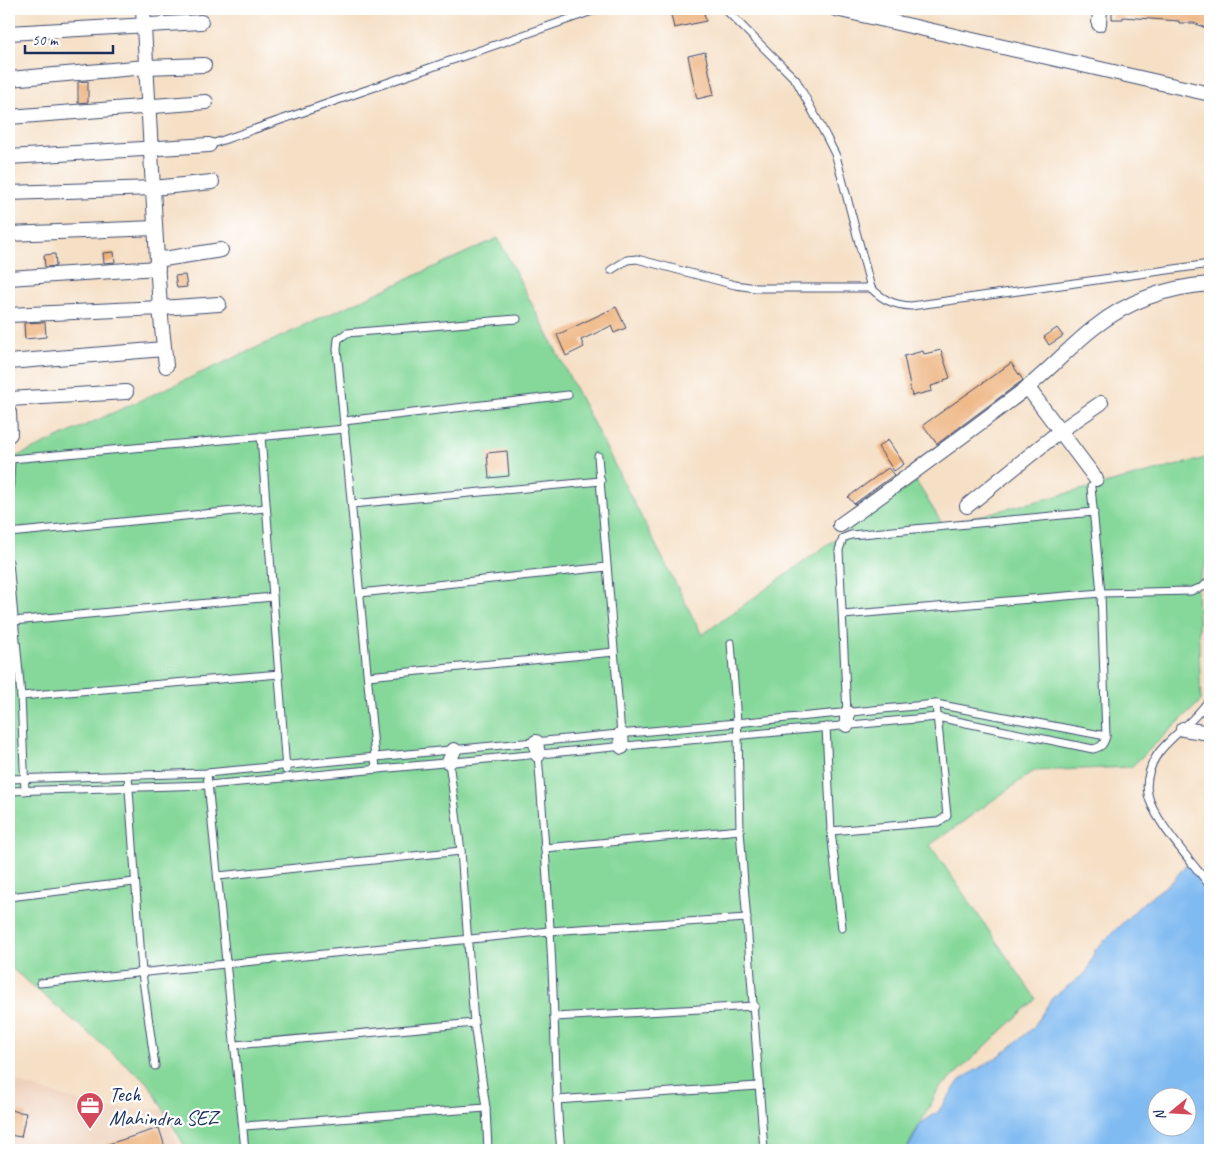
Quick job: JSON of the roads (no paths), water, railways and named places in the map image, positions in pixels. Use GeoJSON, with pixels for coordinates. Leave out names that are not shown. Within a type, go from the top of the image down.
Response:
{"type":"FeatureCollection","features":[{"type":"Feature","properties":{"kind":"street"},"geometry":{"type":"LineString","coordinates":[[143,9],[160,308],[166,366]]}},
{"type":"Feature","properties":{"kind":"street"},"geometry":{"type":"LineString","coordinates":[[836,9],[1210,94]]}},
{"type":"Feature","properties":{"kind":"street"},"geometry":{"type":"LineString","coordinates":[[1099,24],[1100,9]]}},
{"type":"Feature","properties":{"kind":"street"},"geometry":{"type":"LineString","coordinates":[[9,33],[144,27],[201,22]]}},
{"type":"Feature","properties":{"kind":"street"},"geometry":{"type":"LineString","coordinates":[[9,79],[146,67],[204,65]]}},
{"type":"Feature","properties":{"kind":"street"},"geometry":{"type":"LineString","coordinates":[[9,117],[206,102]]}},
{"type":"Feature","properties":{"kind":"street"},"geometry":{"type":"LineString","coordinates":[[9,157],[209,145]]}},
{"type":"Feature","properties":{"kind":"street"},"geometry":{"type":"LineString","coordinates":[[9,193],[153,188],[212,182]]}},
{"type":"Feature","properties":{"kind":"street"},"geometry":{"type":"LineString","coordinates":[[9,234],[156,228]]}},
{"type":"Feature","properties":{"kind":"street"},"geometry":{"type":"LineString","coordinates":[[9,278],[158,264],[221,250]]}},
{"type":"Feature","properties":{"kind":"street"},"geometry":{"type":"LineString","coordinates":[[840,525],[1028,388],[1094,328],[1112,315],[1138,300],[1160,293],[1210,284]]}},
{"type":"Feature","properties":{"kind":"street"},"geometry":{"type":"LineString","coordinates":[[9,315],[219,304]]}},
{"type":"Feature","properties":{"kind":"street"},"geometry":{"type":"LineString","coordinates":[[9,362],[164,349]]}},
{"type":"Feature","properties":{"kind":"street"},"geometry":{"type":"LineString","coordinates":[[1028,388],[1060,431],[1094,483]]}},
{"type":"Feature","properties":{"kind":"street"},"geometry":{"type":"LineString","coordinates":[[9,399],[126,392]]}},
{"type":"Feature","properties":{"kind":"street"},"geometry":{"type":"LineString","coordinates":[[967,506],[1060,431],[1101,403]]}},
{"type":"Feature","properties":{"kind":"street"},"geometry":{"type":"LineString","coordinates":[[9,413],[10,434]]}},
{"type":"Feature","properties":{"kind":"street"},"geometry":{"type":"LineString","coordinates":[[1183,729],[1210,733]]}},
{"type":"Feature","properties":{"kind":"lane"},"geometry":{"type":"LineString","coordinates":[[209,145],[598,9]]}},
{"type":"Feature","properties":{"kind":"lane"},"geometry":{"type":"LineString","coordinates":[[725,9],[796,80],[836,156],[871,288],[881,297],[896,305],[911,306],[1210,264]]}},
{"type":"Feature","properties":{"kind":"lane"},"geometry":{"type":"LineString","coordinates":[[611,270],[627,260],[637,259],[735,285],[756,288],[871,288]]}},
{"type":"Feature","properties":{"kind":"lane"},"geometry":{"type":"LineString","coordinates":[[376,770],[337,349],[338,340],[346,333],[518,319]]}},
{"type":"Feature","properties":{"kind":"lane"},"geometry":{"type":"LineString","coordinates":[[344,421],[568,396]]}},
{"type":"Feature","properties":{"kind":"lane"},"geometry":{"type":"LineString","coordinates":[[9,500],[11,459],[345,429]]}},
{"type":"Feature","properties":{"kind":"lane"},"geometry":{"type":"LineString","coordinates":[[261,436],[286,778]]}},
{"type":"Feature","properties":{"kind":"lane"},"geometry":{"type":"LineString","coordinates":[[598,456],[622,740]]}},
{"type":"Feature","properties":{"kind":"lane"},"geometry":{"type":"LineString","coordinates":[[352,504],[600,481]]}},
{"type":"Feature","properties":{"kind":"lane"},"geometry":{"type":"LineString","coordinates":[[9,779],[207,773],[375,757],[452,756],[622,740],[737,723],[847,719],[937,717],[1093,749],[1104,744],[1106,736],[1101,593],[1094,512],[1094,483]]}},
{"type":"Feature","properties":{"kind":"lane"},"geometry":{"type":"LineString","coordinates":[[9,533],[266,508]]}},
{"type":"Feature","properties":{"kind":"lane"},"geometry":{"type":"LineString","coordinates":[[847,719],[839,550],[844,538],[851,535],[1094,512]]}},
{"type":"Feature","properties":{"kind":"lane"},"geometry":{"type":"LineString","coordinates":[[9,562],[21,696],[24,791]]}},
{"type":"Feature","properties":{"kind":"lane"},"geometry":{"type":"LineString","coordinates":[[360,593],[607,567]]}},
{"type":"Feature","properties":{"kind":"lane"},"geometry":{"type":"LineString","coordinates":[[843,614],[1101,593],[1190,592],[1203,587],[1210,580]]}},
{"type":"Feature","properties":{"kind":"lane"},"geometry":{"type":"LineString","coordinates":[[13,621],[273,597]]}},
{"type":"Feature","properties":{"kind":"lane"},"geometry":{"type":"LineString","coordinates":[[731,643],[738,735],[740,830],[755,1006],[758,1086],[764,1150]]}},
{"type":"Feature","properties":{"kind":"lane"},"geometry":{"type":"LineString","coordinates":[[368,676],[614,652]]}},
{"type":"Feature","properties":{"kind":"lane"},"geometry":{"type":"LineString","coordinates":[[21,696],[279,674]]}},
{"type":"Feature","properties":{"kind":"lane"},"geometry":{"type":"LineString","coordinates":[[1210,698],[1204,708],[1160,752],[1150,770],[1147,793],[1154,812],[1210,886]]}},
{"type":"Feature","properties":{"kind":"lane"},"geometry":{"type":"LineString","coordinates":[[9,791],[208,785],[376,770],[452,756],[622,740],[738,735],[826,727],[847,719],[936,704],[1106,736]]}},
{"type":"Feature","properties":{"kind":"lane"},"geometry":{"type":"LineString","coordinates":[[831,831],[938,822],[948,816],[936,704]]}},
{"type":"Feature","properties":{"kind":"lane"},"geometry":{"type":"LineString","coordinates":[[826,727],[831,831],[842,928]]}},
{"type":"Feature","properties":{"kind":"lane"},"geometry":{"type":"LineString","coordinates":[[537,749],[545,848],[554,1017],[556,1100],[561,1150]]}},
{"type":"Feature","properties":{"kind":"lane"},"geometry":{"type":"LineString","coordinates":[[452,756],[469,939],[474,1024],[486,1108],[488,1150]]}},
{"type":"Feature","properties":{"kind":"lane"},"geometry":{"type":"LineString","coordinates":[[207,773],[246,1150]]}},
{"type":"Feature","properties":{"kind":"lane"},"geometry":{"type":"LineString","coordinates":[[128,775],[134,882],[142,973],[154,1066]]}},
{"type":"Feature","properties":{"kind":"lane"},"geometry":{"type":"LineString","coordinates":[[545,848],[740,830]]}},
{"type":"Feature","properties":{"kind":"lane"},"geometry":{"type":"LineString","coordinates":[[218,876],[461,851]]}},
{"type":"Feature","properties":{"kind":"lane"},"geometry":{"type":"LineString","coordinates":[[9,897],[134,882]]}},
{"type":"Feature","properties":{"kind":"lane"},"geometry":{"type":"LineString","coordinates":[[40,983],[549,931],[747,918]]}},
{"type":"Feature","properties":{"kind":"lane"},"geometry":{"type":"LineString","coordinates":[[554,1017],[755,1006]]}},
{"type":"Feature","properties":{"kind":"lane"},"geometry":{"type":"LineString","coordinates":[[236,1045],[474,1024]]}},
{"type":"Feature","properties":{"kind":"lane"},"geometry":{"type":"LineString","coordinates":[[556,1100],[758,1086]]}},
{"type":"Feature","properties":{"kind":"lane"},"geometry":{"type":"LineString","coordinates":[[244,1126],[486,1108]]}},
{"type":"Feature","properties":{"kind":"water"},"geometry":{"type":"Polygon","coordinates":[[[1190,859],[1210,886],[1210,1150],[907,1150],[921,1123],[938,1112],[960,1080],[1002,1054],[1033,1028],[1052,998],[1087,972],[1095,950],[1143,903],[1174,880],[1190,859]]]}},
{"type":"Feature","properties":{"kind":"place","name":"Tech Mahindra SEZ"},"geometry":{"type":"Point","coordinates":[90,1130]}}]}
